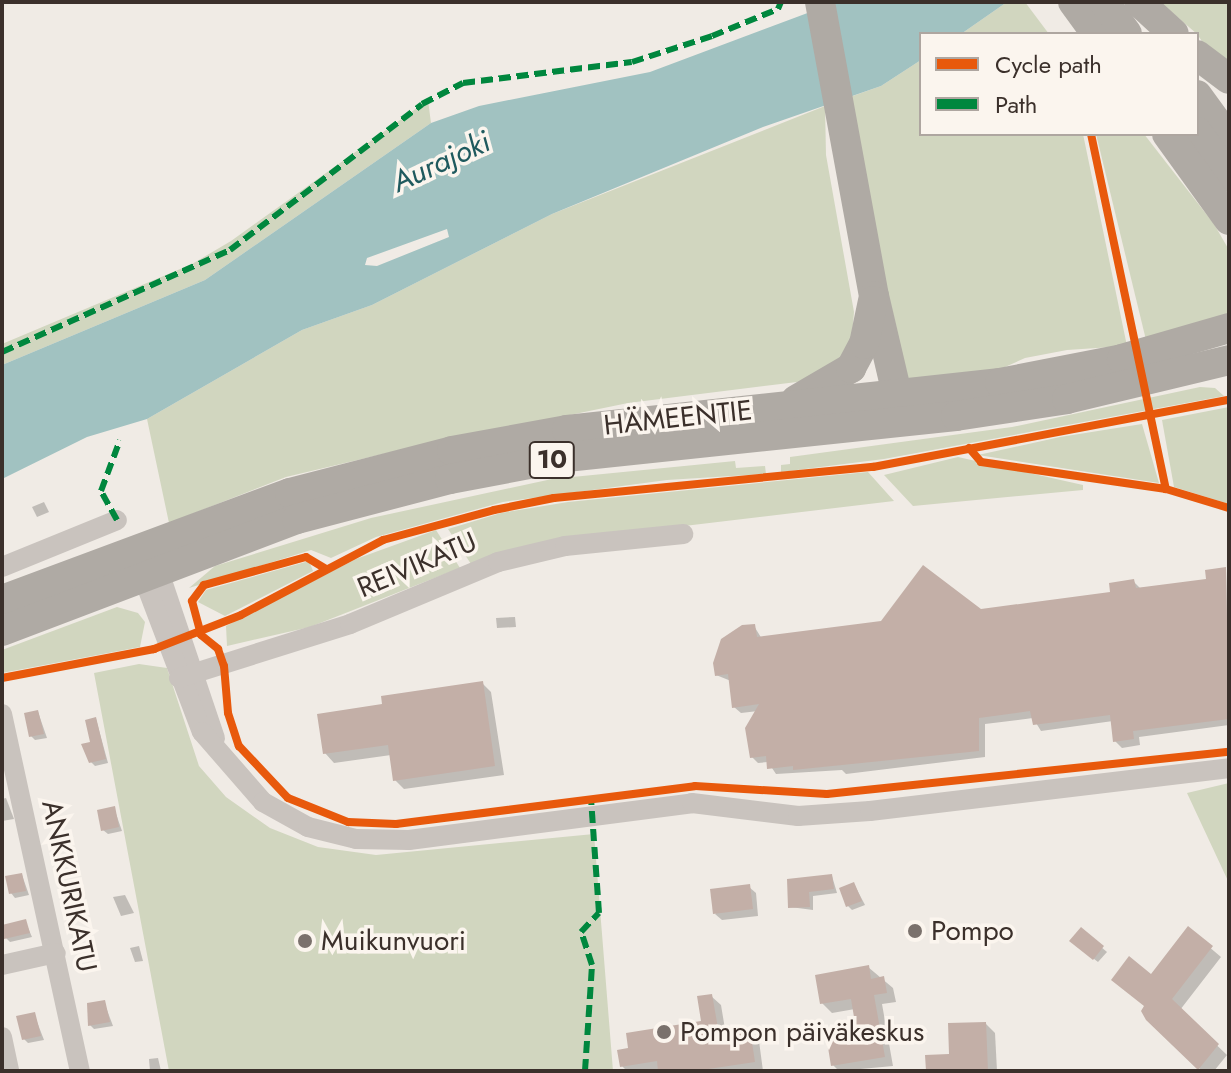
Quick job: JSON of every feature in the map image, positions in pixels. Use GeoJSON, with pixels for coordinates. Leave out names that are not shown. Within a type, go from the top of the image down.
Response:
{"type":"FeatureCollection","features":[{"type":"Feature","properties":{"kind":"highway"},"geometry":{"type":"LineString","coordinates":[[820,2],[874,296],[906,409]]}},
{"type":"Feature","properties":{"kind":"highway"},"geometry":{"type":"LineString","coordinates":[[1106,10],[1125,32]]}},
{"type":"Feature","properties":{"kind":"highway"},"geometry":{"type":"LineString","coordinates":[[1106,10],[1151,32]]}},
{"type":"Feature","properties":{"kind":"highway"},"geometry":{"type":"LineString","coordinates":[[1106,10],[1168,32]]}},
{"type":"Feature","properties":{"kind":"highway"},"geometry":{"type":"LineString","coordinates":[[1199,56],[1229,79]]}},
{"type":"Feature","properties":{"kind":"highway"},"geometry":{"type":"LineString","coordinates":[[1199,98],[1229,139]]}},
{"type":"Feature","properties":{"kind":"highway"},"geometry":{"type":"LineString","coordinates":[[1199,135],[1229,177]]}},
{"type":"Feature","properties":{"kind":"highway"},"geometry":{"type":"LineString","coordinates":[[1168,136],[1229,220]]}},
{"type":"Feature","properties":{"kind":"highway"},"geometry":{"type":"LineString","coordinates":[[784,407],[851,368],[864,344],[874,296]]}},
{"type":"Feature","properties":{"kind":"highway","name":"HÄMEENTIE"},"geometry":{"type":"LineString","coordinates":[[2,600],[148,563],[297,519],[507,467],[906,409],[1229,328]]}},
{"type":"Feature","properties":{"kind":"highway","name":"HÄMEENTIE"},"geometry":{"type":"LineString","coordinates":[[2,631],[148,563],[364,471],[511,439],[784,407],[906,409],[1067,399],[1229,360]]}},
{"type":"Feature","properties":{"kind":"street"},"geometry":{"type":"LineString","coordinates":[[2,567],[117,520]]}},
{"type":"Feature","properties":{"kind":"street","name":"REIVIKATU"},"geometry":{"type":"LineString","coordinates":[[188,676],[350,624],[498,562],[565,546],[683,534]]}},
{"type":"Feature","properties":{"kind":"street"},"geometry":{"type":"LineString","coordinates":[[148,563],[188,676],[220,750],[246,787],[285,817],[334,835],[383,841],[692,803],[798,816],[870,811],[1229,768]]}},
{"type":"Feature","properties":{"kind":"street","name":"ANKKURIKATU"},"geometry":{"type":"LineString","coordinates":[[2,714],[80,1071]]}},
{"type":"Feature","properties":{"kind":"street"},"geometry":{"type":"LineString","coordinates":[[2,965],[56,953]]}},
{"type":"Feature","properties":{"kind":"street"},"geometry":{"type":"LineString","coordinates":[[2,1037],[9,1071]]}},
{"type":"Feature","properties":{"kind":"green space"},"geometry":{"type":"Polygon","coordinates":[[[1007,2],[1025,2],[1048,32],[964,32],[1007,2]]]}},
{"type":"Feature","properties":{"kind":"green space"},"geometry":{"type":"Polygon","coordinates":[[[1160,2],[1229,2],[1229,67],[1210,53],[1199,32],[1195,32],[1160,2]]]}},
{"type":"Feature","properties":{"kind":"green space"},"geometry":{"type":"Polygon","coordinates":[[[919,61],[919,136],[1083,136],[1127,346],[1067,350],[1025,358],[996,371],[904,384],[850,97],[881,86],[919,61]]]}},
{"type":"Feature","properties":{"kind":"green space"},"geometry":{"type":"Polygon","coordinates":[[[428,100],[431,123],[205,280],[2,365],[2,344],[192,264],[231,241],[428,100]]]}},
{"type":"Feature","properties":{"kind":"green space"},"geometry":{"type":"Polygon","coordinates":[[[825,106],[826,155],[854,312],[852,337],[842,358],[827,372],[797,382],[628,403],[404,449],[286,477],[169,523],[147,419],[302,330],[372,305],[552,214],[825,106]]]}},
{"type":"Feature","properties":{"kind":"green space"},"geometry":{"type":"Polygon","coordinates":[[[1096,136],[1146,136],[1214,224],[1229,250],[1229,316],[1146,340],[1096,136]]]}},
{"type":"Feature","properties":{"kind":"green space"},"geometry":{"type":"Polygon","coordinates":[[[1200,387],[1215,388],[1224,396],[884,459],[781,472],[781,465],[790,464],[790,457],[1012,427],[1200,387]]]}},
{"type":"Feature","properties":{"kind":"green space"},"geometry":{"type":"Polygon","coordinates":[[[1229,407],[1229,504],[1174,487],[1162,420],[1229,407]]]}},
{"type":"Feature","properties":{"kind":"green space"},"geometry":{"type":"Polygon","coordinates":[[[1142,424],[1159,483],[978,455],[1060,437],[1142,424]]]}},
{"type":"Feature","properties":{"kind":"green space"},"geometry":{"type":"Polygon","coordinates":[[[958,457],[1083,485],[1083,490],[913,506],[884,475],[958,457]]]}},
{"type":"Feature","properties":{"kind":"green space"},"geometry":{"type":"Polygon","coordinates":[[[735,461],[736,468],[765,466],[766,474],[667,480],[503,502],[376,537],[331,558],[311,550],[189,588],[215,566],[371,518],[552,479],[735,461]]]}},
{"type":"Feature","properties":{"kind":"green space"},"geometry":{"type":"Polygon","coordinates":[[[868,472],[894,501],[558,541],[471,564],[448,529],[501,513],[568,502],[868,472]]]}},
{"type":"Feature","properties":{"kind":"green space"},"geometry":{"type":"Polygon","coordinates":[[[436,530],[460,568],[310,627],[227,646],[226,626],[356,559],[436,530]]]}},
{"type":"Feature","properties":{"kind":"green space"},"geometry":{"type":"Polygon","coordinates":[[[309,561],[313,571],[225,616],[198,602],[206,590],[309,561]]]}},
{"type":"Feature","properties":{"kind":"green space"},"geometry":{"type":"Polygon","coordinates":[[[117,607],[138,613],[145,622],[140,647],[2,673],[2,650],[117,607]]]}},
{"type":"Feature","properties":{"kind":"green space"},"geometry":{"type":"Polygon","coordinates":[[[139,664],[167,668],[199,766],[226,797],[270,828],[318,847],[376,855],[594,834],[613,1071],[169,1071],[94,673],[139,664]]]}},
{"type":"Feature","properties":{"kind":"green space"},"geometry":{"type":"Polygon","coordinates":[[[1229,783],[1229,883],[1187,793],[1229,783]]]}},
{"type":"Feature","properties":{"kind":"water","name":"Aurajoki"},"geometry":{"type":"Polygon","coordinates":[[[837,2],[1007,2],[964,32],[919,32],[919,61],[881,86],[763,127],[552,214],[372,305],[302,330],[147,419],[87,437],[2,479],[2,365],[205,280],[431,123],[479,106],[650,72],[837,2]],[[447,229],[367,258],[365,265],[377,266],[449,237],[447,229]]]}},
{"type":"Feature","properties":{"kind":"building"},"geometry":{"type":"Polygon","coordinates":[[[923,565],[981,609],[1110,592],[1109,583],[1134,579],[1136,588],[1206,579],[1205,570],[1226,567],[1229,719],[1133,731],[1134,739],[1113,742],[1110,715],[1033,725],[1030,711],[979,718],[979,751],[793,770],[793,766],[767,769],[766,756],[750,758],[745,728],[759,704],[732,708],[728,674],[715,676],[713,663],[721,639],[742,625],[755,624],[757,637],[881,621],[923,565]]]}},
{"type":"Feature","properties":{"kind":"building"},"geometry":{"type":"Polygon","coordinates":[[[483,681],[495,766],[393,781],[388,745],[323,754],[317,714],[382,704],[381,696],[483,681]]]}},
{"type":"Feature","properties":{"kind":"building"},"geometry":{"type":"Polygon","coordinates":[[[38,710],[44,734],[29,737],[24,713],[38,710]]]}},
{"type":"Feature","properties":{"kind":"building"},"geometry":{"type":"Polygon","coordinates":[[[96,717],[106,759],[89,763],[81,744],[90,742],[85,720],[96,717]]]}},
{"type":"Feature","properties":{"kind":"building"},"geometry":{"type":"Polygon","coordinates":[[[115,806],[119,827],[101,831],[97,810],[115,806]]]}},
{"type":"Feature","properties":{"kind":"building"},"geometry":{"type":"Polygon","coordinates":[[[22,873],[26,891],[9,894],[5,876],[22,873]]]}},
{"type":"Feature","properties":{"kind":"building"},"geometry":{"type":"Polygon","coordinates":[[[832,874],[834,889],[809,892],[810,907],[788,908],[787,879],[832,874]]]}},
{"type":"Feature","properties":{"kind":"building"},"geometry":{"type":"Polygon","coordinates":[[[854,882],[862,901],[846,907],[839,888],[854,882]]]}},
{"type":"Feature","properties":{"kind":"building"},"geometry":{"type":"Polygon","coordinates":[[[750,884],[753,909],[713,914],[710,889],[750,884]]]}},
{"type":"Feature","properties":{"kind":"building"},"geometry":{"type":"Polygon","coordinates":[[[26,919],[30,933],[4,939],[2,925],[26,919]]]}},
{"type":"Feature","properties":{"kind":"building"},"geometry":{"type":"Polygon","coordinates":[[[1188,926],[1213,946],[1172,999],[1219,1044],[1198,1070],[1146,1020],[1141,1011],[1144,1006],[1111,980],[1129,956],[1151,974],[1188,926]]]}},
{"type":"Feature","properties":{"kind":"building"},"geometry":{"type":"Polygon","coordinates":[[[1081,927],[1104,946],[1093,960],[1069,941],[1081,927]]]}},
{"type":"Feature","properties":{"kind":"building"},"geometry":{"type":"Polygon","coordinates":[[[869,965],[871,979],[884,976],[887,993],[874,995],[885,1057],[831,1066],[826,1035],[856,1029],[851,999],[820,1004],[815,975],[869,965]]]}},
{"type":"Feature","properties":{"kind":"building","name":"Pompon päiväkeskus"},"geometry":{"type":"Polygon","coordinates":[[[712,994],[719,1034],[750,1029],[755,1062],[695,1071],[658,1071],[657,1061],[620,1067],[617,1050],[628,1048],[626,1033],[701,1021],[697,996],[712,994]]]}},
{"type":"Feature","properties":{"kind":"building"},"geometry":{"type":"Polygon","coordinates":[[[105,1000],[110,1022],[88,1026],[87,1003],[105,1000]]]}},
{"type":"Feature","properties":{"kind":"building"},"geometry":{"type":"Polygon","coordinates":[[[35,1012],[41,1036],[22,1040],[16,1016],[35,1012]]]}},
{"type":"Feature","properties":{"kind":"building"},"geometry":{"type":"Polygon","coordinates":[[[986,1022],[988,1071],[926,1071],[925,1055],[949,1054],[948,1023],[986,1022]]]}},
{"type":"Feature","properties":{"kind":"marked path"},"geometry":{"type":"LineString","coordinates":[[2,352],[230,250],[422,104],[463,83],[632,62],[712,36],[778,9],[781,2]]}},
{"type":"Feature","properties":{"kind":"marked path"},"geometry":{"type":"LineString","coordinates":[[117,520],[101,491],[120,440]]}},
{"type":"Feature","properties":{"kind":"marked path"},"geometry":{"type":"LineString","coordinates":[[585,1071],[592,965],[581,932],[599,913],[591,799]]}},
{"type":"Feature","properties":{"kind":"cycle path"},"geometry":{"type":"LineString","coordinates":[[1091,136],[1166,489]]}},
{"type":"Feature","properties":{"kind":"cycle path"},"geometry":{"type":"LineString","coordinates":[[2,678],[154,649],[241,615],[383,540],[494,510],[554,498],[873,467],[1229,400]]}},
{"type":"Feature","properties":{"kind":"cycle path"},"geometry":{"type":"LineString","coordinates":[[969,448],[981,462],[1166,489],[1229,508]]}},
{"type":"Feature","properties":{"kind":"cycle path"},"geometry":{"type":"LineString","coordinates":[[326,569],[306,557],[204,585],[192,601],[201,635],[218,649],[224,666],[228,713],[239,746],[288,798],[348,822],[396,824],[695,786],[827,794],[1229,752]]}},
{"type":"Feature","properties":{"kind":"place","name":"Pompo"},"geometry":{"type":"Point","coordinates":[915,931]}},
{"type":"Feature","properties":{"kind":"place","name":"Muikunvuori"},"geometry":{"type":"Point","coordinates":[305,941]}},
{"type":"Feature","properties":{"kind":"place","name":"Pompon päiväkeskus"},"geometry":{"type":"Point","coordinates":[664,1032]}}]}
